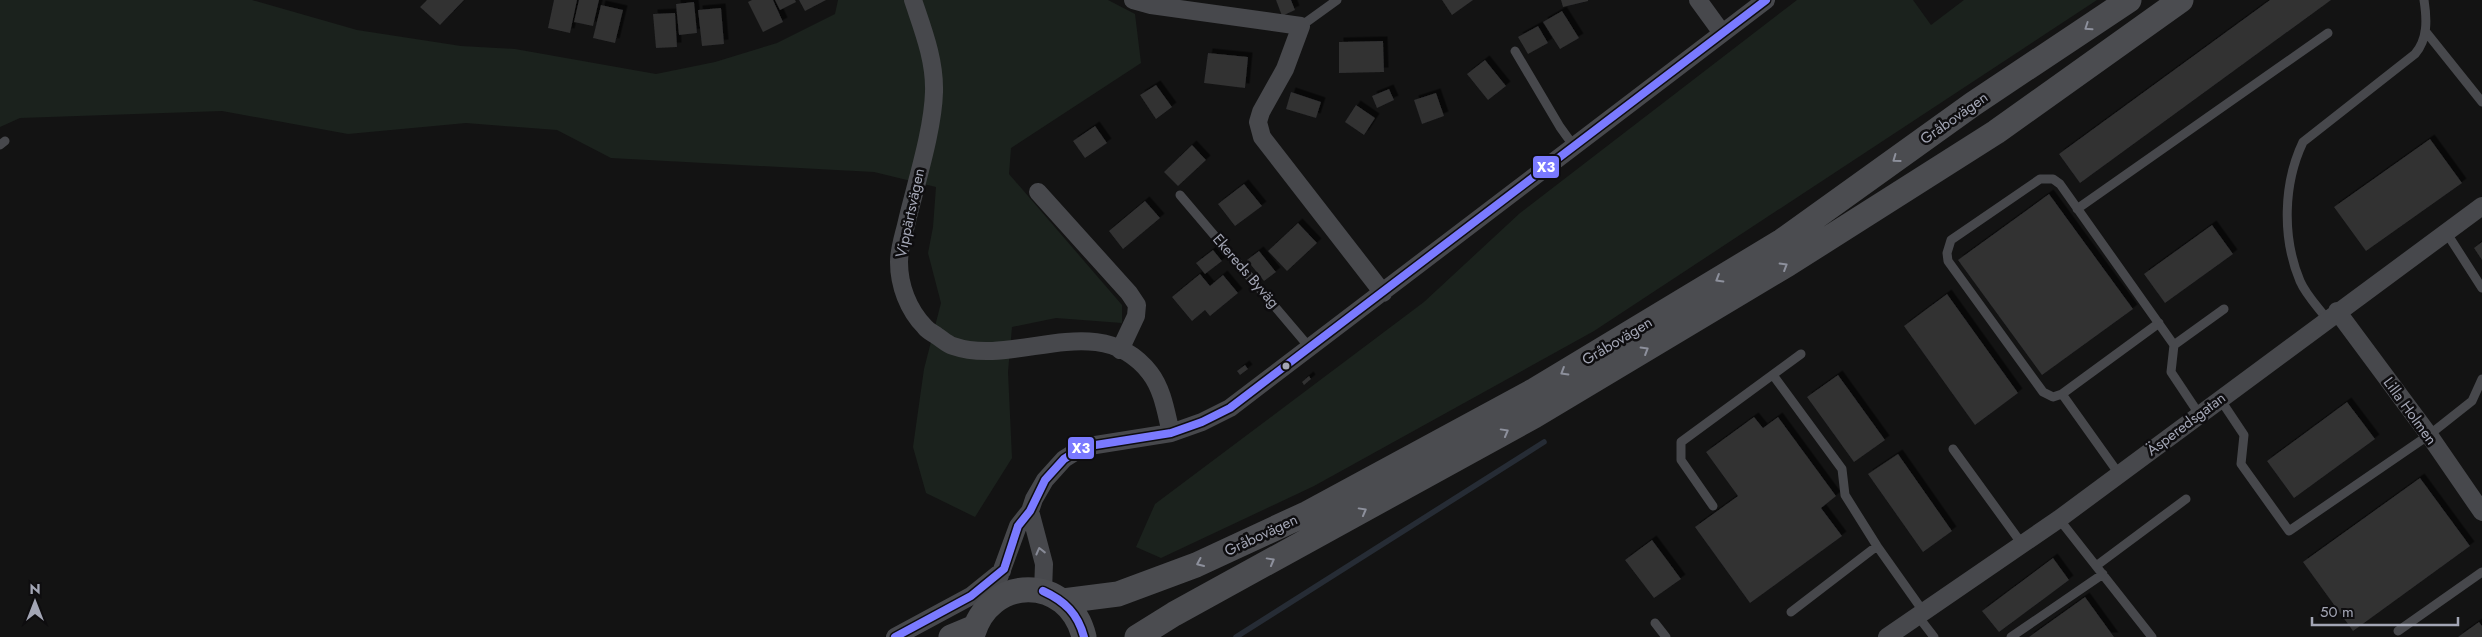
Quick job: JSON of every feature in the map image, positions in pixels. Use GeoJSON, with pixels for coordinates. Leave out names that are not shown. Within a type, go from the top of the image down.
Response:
{"type":"FeatureCollection","features":[{"type":"Feature","properties":{"kind":"main road","name":"Gråbovägen"},"geometry":{"type":"LineString","coordinates":[[989,605],[1014,591],[1034,589],[1053,596],[1118,594],[1196,566],[1308,514],[1535,390],[1782,240],[1973,104],[2129,0]]}},
{"type":"Feature","properties":{"kind":"main road","name":"Gråbovägen"},"geometry":{"type":"LineString","coordinates":[[1137,637],[1174,614],[1534,416],[1788,264],[1996,132],[2181,0]]}},
{"type":"Feature","properties":{"kind":"main road"},"geometry":{"type":"LineString","coordinates":[[1053,596],[1078,618],[1084,637]]}},
{"type":"Feature","properties":{"kind":"main road"},"geometry":{"type":"LineString","coordinates":[[951,637],[974,632],[989,605]]}},
{"type":"Feature","properties":{"kind":"street","name":"Vippärtsvägen"},"geometry":{"type":"LineString","coordinates":[[913,0],[928,43],[934,92],[923,150],[900,249],[900,278],[906,298],[925,328],[952,346],[972,350],[999,350],[1067,341],[1092,340],[1120,350],[1138,360],[1151,374],[1162,395],[1171,433]]}},
{"type":"Feature","properties":{"kind":"street"},"geometry":{"type":"LineString","coordinates":[[1133,0],[1151,5],[1301,26],[1285,69],[1261,112],[1259,128],[1262,136],[1383,293]]}},
{"type":"Feature","properties":{"kind":"street"},"geometry":{"type":"LineString","coordinates":[[1698,0],[1722,33]]}},
{"type":"Feature","properties":{"kind":"street"},"geometry":{"type":"LineString","coordinates":[[989,605],[1004,569],[1018,526],[1030,510],[1034,499],[1050,474],[1064,459],[1083,447],[1171,433],[1202,422],[1230,408],[1383,293],[1573,145],[1766,0]]}},
{"type":"Feature","properties":{"kind":"street"},"geometry":{"type":"LineString","coordinates":[[1038,192],[1137,305],[1136,316],[1120,350]]}},
{"type":"Feature","properties":{"kind":"street","name":"Äsperedsgatan"},"geometry":{"type":"LineString","coordinates":[[1887,637],[2059,519],[2332,315],[2482,206]]}},
{"type":"Feature","properties":{"kind":"street","name":"Lilla Holmen"},"geometry":{"type":"LineString","coordinates":[[2332,315],[2429,435],[2480,505]]}},
{"type":"Feature","properties":{"kind":"street"},"geometry":{"type":"LineString","coordinates":[[1030,510],[1053,596]]}},
{"type":"Feature","properties":{"kind":"street"},"geometry":{"type":"LineString","coordinates":[[895,637],[971,596],[1004,569]]}},
{"type":"Feature","properties":{"kind":"lane"},"geometry":{"type":"LineString","coordinates":[[1301,26],[1337,0]]}},
{"type":"Feature","properties":{"kind":"lane"},"geometry":{"type":"LineString","coordinates":[[2332,315],[2300,281],[2289,241],[2287,203],[2294,162],[2303,142],[2415,54],[2423,45],[2426,32],[2424,0]]}},
{"type":"Feature","properties":{"kind":"lane"},"geometry":{"type":"LineString","coordinates":[[2426,32],[2482,102]]}},
{"type":"Feature","properties":{"kind":"lane"},"geometry":{"type":"LineString","coordinates":[[2077,210],[2328,33]]}},
{"type":"Feature","properties":{"kind":"lane"},"geometry":{"type":"LineString","coordinates":[[1515,51],[1560,127],[1573,145]]}},
{"type":"Feature","properties":{"kind":"lane"},"geometry":{"type":"LineString","coordinates":[[2158,323],[2062,394],[2053,397],[2043,392],[1948,261],[1947,253],[1950,240],[2040,179],[2053,179],[2060,184],[2174,345],[2171,372],[2199,414]]}},
{"type":"Feature","properties":{"kind":"lane","name":"Ekereds Byväg"},"geometry":{"type":"LineString","coordinates":[[1180,195],[1310,348]]}},
{"type":"Feature","properties":{"kind":"lane"},"geometry":{"type":"LineString","coordinates":[[2446,232],[2482,288]]}},
{"type":"Feature","properties":{"kind":"lane"},"geometry":{"type":"LineString","coordinates":[[2174,345],[2224,310]]}},
{"type":"Feature","properties":{"kind":"lane"},"geometry":{"type":"LineString","coordinates":[[1713,506],[1681,460],[1681,442],[1801,354]]}},
{"type":"Feature","properties":{"kind":"lane"},"geometry":{"type":"LineString","coordinates":[[1773,375],[1842,469],[1845,494],[1934,637]]}},
{"type":"Feature","properties":{"kind":"lane"},"geometry":{"type":"LineString","coordinates":[[2220,399],[2244,435],[2241,464],[2289,531],[2429,435],[2472,401],[2482,379]]}},
{"type":"Feature","properties":{"kind":"lane"},"geometry":{"type":"LineString","coordinates":[[2062,394],[2119,474]]}},
{"type":"Feature","properties":{"kind":"lane"},"geometry":{"type":"LineString","coordinates":[[2472,401],[2482,404]]}},
{"type":"Feature","properties":{"kind":"lane"},"geometry":{"type":"LineString","coordinates":[[1953,449],[2022,544]]}},
{"type":"Feature","properties":{"kind":"lane"},"geometry":{"type":"LineString","coordinates":[[2096,566],[2186,499]]}},
{"type":"Feature","properties":{"kind":"lane"},"geometry":{"type":"LineString","coordinates":[[2059,519],[2152,637]]}},
{"type":"Feature","properties":{"kind":"lane"},"geometry":{"type":"LineString","coordinates":[[1791,612],[1877,546]]}},
{"type":"Feature","properties":{"kind":"lane"},"geometry":{"type":"LineString","coordinates":[[2398,630],[2482,572]]}},
{"type":"Feature","properties":{"kind":"lane"},"geometry":{"type":"LineString","coordinates":[[2011,637],[2103,574]]}},
{"type":"Feature","properties":{"kind":"lane"},"geometry":{"type":"LineString","coordinates":[[1655,623],[1666,637]]}},
{"type":"Feature","properties":{"kind":"shaded area"},"geometry":{"type":"Polygon","coordinates":[[[0,0],[252,0],[357,30],[461,46],[515,49],[656,74],[715,62],[777,43],[835,14],[838,0],[1108,0],[1135,14],[1141,63],[1011,148],[1009,174],[1122,305],[1122,323],[1056,318],[1012,327],[1008,372],[1012,458],[975,517],[926,493],[913,447],[924,369],[941,303],[928,253],[933,227],[936,187],[874,172],[611,158],[557,130],[466,123],[348,134],[222,111],[20,118],[0,127],[0,0]]]}},
{"type":"Feature","properties":{"kind":"shaded area"},"geometry":{"type":"Polygon","coordinates":[[[1797,0],[1913,0],[1931,25],[1964,0],[2097,0],[1594,331],[1314,486],[1161,558],[1136,547],[1155,504],[1424,302],[1520,213],[1797,0]]]}},
{"type":"Feature","properties":{"kind":"building"},"geometry":{"type":"Polygon","coordinates":[[[427,0],[464,0],[440,25],[420,7],[427,0]]]}},
{"type":"Feature","properties":{"kind":"building"},"geometry":{"type":"Polygon","coordinates":[[[554,0],[577,0],[570,33],[548,28],[554,0]]]}},
{"type":"Feature","properties":{"kind":"building"},"geometry":{"type":"Polygon","coordinates":[[[579,0],[599,0],[593,26],[574,22],[579,0]]]}},
{"type":"Feature","properties":{"kind":"building"},"geometry":{"type":"Polygon","coordinates":[[[752,0],[773,0],[783,22],[763,32],[748,2],[752,0]]]}},
{"type":"Feature","properties":{"kind":"building"},"geometry":{"type":"Polygon","coordinates":[[[775,0],[795,0],[796,2],[780,10],[775,0]]]}},
{"type":"Feature","properties":{"kind":"building"},"geometry":{"type":"Polygon","coordinates":[[[799,0],[826,0],[805,11],[799,0]]]}},
{"type":"Feature","properties":{"kind":"building"},"geometry":{"type":"Polygon","coordinates":[[[1276,0],[1291,0],[1295,10],[1282,16],[1276,0]]]}},
{"type":"Feature","properties":{"kind":"building"},"geometry":{"type":"Polygon","coordinates":[[[1442,0],[1473,0],[1452,15],[1442,0]]]}},
{"type":"Feature","properties":{"kind":"building"},"geometry":{"type":"Polygon","coordinates":[[[1561,0],[1588,0],[1588,1],[1563,7],[1561,0]]]}},
{"type":"Feature","properties":{"kind":"building"},"geometry":{"type":"Polygon","coordinates":[[[2270,0],[2331,0],[2080,183],[2059,154],[2270,0]]]}},
{"type":"Feature","properties":{"kind":"building"},"geometry":{"type":"Polygon","coordinates":[[[694,2],[697,33],[679,35],[676,4],[694,2]]]}},
{"type":"Feature","properties":{"kind":"building"},"geometry":{"type":"Polygon","coordinates":[[[601,5],[623,10],[615,43],[593,38],[601,5]]]}},
{"type":"Feature","properties":{"kind":"building"},"geometry":{"type":"Polygon","coordinates":[[[721,8],[724,44],[702,46],[698,10],[721,8]]]}},
{"type":"Feature","properties":{"kind":"building"},"geometry":{"type":"Polygon","coordinates":[[[1562,11],[1579,38],[1560,49],[1543,22],[1562,11]]]}},
{"type":"Feature","properties":{"kind":"building"},"geometry":{"type":"Polygon","coordinates":[[[675,13],[677,47],[656,48],[653,14],[675,13]]]}},
{"type":"Feature","properties":{"kind":"building"},"geometry":{"type":"Polygon","coordinates":[[[1538,26],[1548,43],[1528,54],[1518,37],[1538,26]]]}},
{"type":"Feature","properties":{"kind":"building"},"geometry":{"type":"Polygon","coordinates":[[[1383,41],[1384,72],[1339,73],[1339,42],[1383,41]]]}},
{"type":"Feature","properties":{"kind":"building"},"geometry":{"type":"Polygon","coordinates":[[[1208,53],[1248,57],[1245,88],[1204,83],[1208,53]]]}},
{"type":"Feature","properties":{"kind":"building"},"geometry":{"type":"Polygon","coordinates":[[[1485,60],[1506,86],[1488,100],[1467,74],[1485,60]]]}},
{"type":"Feature","properties":{"kind":"building"},"geometry":{"type":"Polygon","coordinates":[[[1156,85],[1172,107],[1156,119],[1140,95],[1156,85]]]}},
{"type":"Feature","properties":{"kind":"building"},"geometry":{"type":"Polygon","coordinates":[[[1389,89],[1394,100],[1377,108],[1372,96],[1389,89]]]}},
{"type":"Feature","properties":{"kind":"building"},"geometry":{"type":"Polygon","coordinates":[[[1291,92],[1321,102],[1316,118],[1286,109],[1291,92]]]}},
{"type":"Feature","properties":{"kind":"building"},"geometry":{"type":"Polygon","coordinates":[[[1436,93],[1444,116],[1422,124],[1414,100],[1436,93]]]}},
{"type":"Feature","properties":{"kind":"building"},"geometry":{"type":"Polygon","coordinates":[[[1356,105],[1375,118],[1364,135],[1345,122],[1356,105]]]}},
{"type":"Feature","properties":{"kind":"building"},"geometry":{"type":"Polygon","coordinates":[[[1095,126],[1107,143],[1085,158],[1073,141],[1095,126]]]}},
{"type":"Feature","properties":{"kind":"building"},"geometry":{"type":"Polygon","coordinates":[[[2430,139],[2462,183],[2366,251],[2334,207],[2430,139]]]}},
{"type":"Feature","properties":{"kind":"building"},"geometry":{"type":"Polygon","coordinates":[[[1192,145],[1206,160],[1178,186],[1164,172],[1192,145]]]}},
{"type":"Feature","properties":{"kind":"building"},"geometry":{"type":"Polygon","coordinates":[[[1244,184],[1262,206],[1235,226],[1218,204],[1244,184]]]}},
{"type":"Feature","properties":{"kind":"building"},"geometry":{"type":"Polygon","coordinates":[[[2049,194],[2133,309],[2042,375],[1958,260],[2049,194]]]}},
{"type":"Feature","properties":{"kind":"building"},"geometry":{"type":"Polygon","coordinates":[[[1145,201],[1160,218],[1123,249],[1109,231],[1145,201]]]}},
{"type":"Feature","properties":{"kind":"building"},"geometry":{"type":"Polygon","coordinates":[[[1298,223],[1317,243],[1287,271],[1268,251],[1298,223]]]}},
{"type":"Feature","properties":{"kind":"building"},"geometry":{"type":"Polygon","coordinates":[[[2212,225],[2233,254],[2165,303],[2144,274],[2212,225]]]}},
{"type":"Feature","properties":{"kind":"building"},"geometry":{"type":"Polygon","coordinates":[[[2482,242],[2482,260],[2474,248],[2482,242]]]}},
{"type":"Feature","properties":{"kind":"building"},"geometry":{"type":"Polygon","coordinates":[[[1213,250],[1222,261],[1205,274],[1196,263],[1213,250]]]}},
{"type":"Feature","properties":{"kind":"building"},"geometry":{"type":"Polygon","coordinates":[[[1259,251],[1276,272],[1264,281],[1247,260],[1259,251]]]}},
{"type":"Feature","properties":{"kind":"building"},"geometry":{"type":"Polygon","coordinates":[[[1200,274],[1210,286],[1223,275],[1238,293],[1210,316],[1205,310],[1192,321],[1172,297],[1200,274]]]}},
{"type":"Feature","properties":{"kind":"building"},"geometry":{"type":"Polygon","coordinates":[[[1947,294],[2018,393],[1975,425],[1904,326],[1947,294]]]}},
{"type":"Feature","properties":{"kind":"building"},"geometry":{"type":"Polygon","coordinates":[[[1245,365],[1248,369],[1240,375],[1237,371],[1245,365]]]}},
{"type":"Feature","properties":{"kind":"building"},"geometry":{"type":"Polygon","coordinates":[[[1838,375],[1885,440],[1854,462],[1807,397],[1838,375]]]}},
{"type":"Feature","properties":{"kind":"building"},"geometry":{"type":"Polygon","coordinates":[[[1309,376],[1311,379],[1304,385],[1302,382],[1309,376]]]}},
{"type":"Feature","properties":{"kind":"building"},"geometry":{"type":"Polygon","coordinates":[[[2347,402],[2375,439],[2294,498],[2267,461],[2347,402]]]}},
{"type":"Feature","properties":{"kind":"building"},"geometry":{"type":"Polygon","coordinates":[[[1754,417],[1763,428],[1778,417],[1836,496],[1821,508],[1842,536],[1750,603],[1695,527],[1738,496],[1706,452],[1754,417]]]}},
{"type":"Feature","properties":{"kind":"building"},"geometry":{"type":"Polygon","coordinates":[[[1898,454],[1952,531],[1923,552],[1868,474],[1898,454]]]}},
{"type":"Feature","properties":{"kind":"building"},"geometry":{"type":"Polygon","coordinates":[[[2420,478],[2470,546],[2353,631],[2303,562],[2420,478]]]}},
{"type":"Feature","properties":{"kind":"building"},"geometry":{"type":"Polygon","coordinates":[[[1652,540],[1681,579],[1654,598],[1625,560],[1652,540]]]}},
{"type":"Feature","properties":{"kind":"building"},"geometry":{"type":"Polygon","coordinates":[[[2053,558],[2069,580],[1999,632],[1982,611],[2053,558]]]}},
{"type":"Feature","properties":{"kind":"building"},"geometry":{"type":"Polygon","coordinates":[[[2085,597],[2114,637],[2029,637],[2085,597]]]}},
{"type":"Feature","properties":{"kind":"building"},"geometry":{"type":"Polygon","coordinates":[[[2479,622],[2482,626],[2482,637],[2458,637],[2479,622]]]}},
{"type":"Feature","properties":{"kind":"waterway"},"geometry":{"type":"LineString","coordinates":[[1236,637],[1544,442]]}},
{"type":"Feature","properties":{"kind":"transit line","name":"X3"},"geometry":{"type":"LineString","coordinates":[[895,637],[971,596],[1004,569],[1018,526],[1030,511],[1045,480],[1064,459],[1083,447],[1171,433],[1202,422],[1230,408],[1766,0]]}},
{"type":"Feature","properties":{"kind":"transit line","name":"X3"},"geometry":{"type":"LineString","coordinates":[[1043,591],[1058,599],[1070,609],[1084,637]]}}]}
